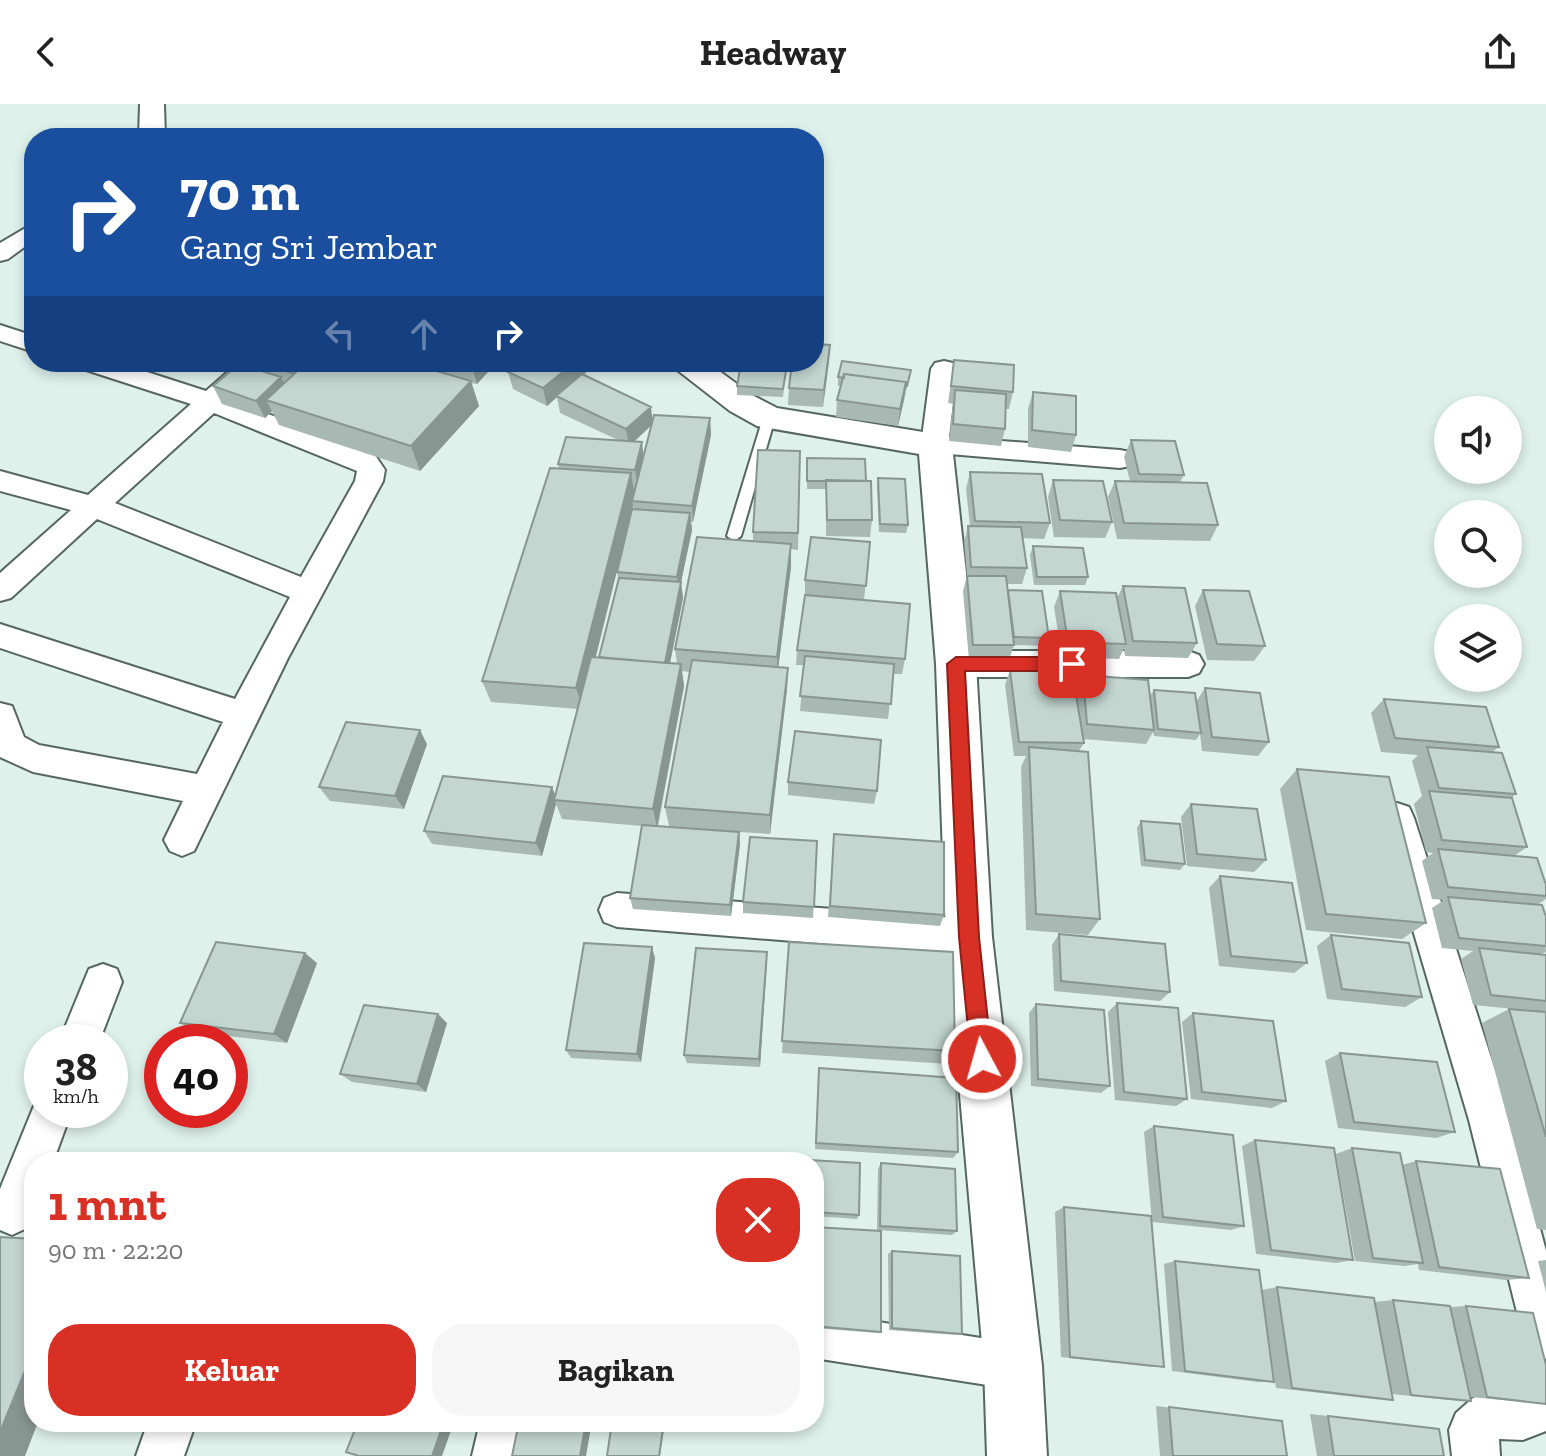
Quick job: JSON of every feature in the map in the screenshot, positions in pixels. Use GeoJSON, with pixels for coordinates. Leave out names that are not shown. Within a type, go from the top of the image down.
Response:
{"type":"FeatureCollection","features":[{"type":"Feature","properties":{"kind":"street"},"geometry":{"type":"LineString","coordinates":[[152,104],[152,128]]}},
{"type":"Feature","properties":{"kind":"street"},"geometry":{"type":"LineString","coordinates":[[0,254],[24,237]]}},
{"type":"Feature","properties":{"kind":"street"},"geometry":{"type":"LineString","coordinates":[[944,369],[935,445],[956,664],[969,937],[1013,1366],[1017,1456]]}},
{"type":"Feature","properties":{"kind":"street"},"geometry":{"type":"LineString","coordinates":[[120,372],[211,402],[365,462],[371,470],[369,481],[306,591],[242,715],[182,840]]}},
{"type":"Feature","properties":{"kind":"street"},"geometry":{"type":"LineString","coordinates":[[0,590],[243,372]]}},
{"type":"Feature","properties":{"kind":"street"},"geometry":{"type":"LineString","coordinates":[[700,372],[741,403],[769,418],[935,445],[1120,459]]}},
{"type":"Feature","properties":{"kind":"street"},"geometry":{"type":"LineString","coordinates":[[0,481],[96,507],[306,591]]}},
{"type":"Feature","properties":{"kind":"street"},"geometry":{"type":"LineString","coordinates":[[0,636],[242,715]]}},
{"type":"Feature","properties":{"kind":"street"},"geometry":{"type":"LineString","coordinates":[[956,664],[1188,664]]}},
{"type":"Feature","properties":{"kind":"street"},"geometry":{"type":"LineString","coordinates":[[0,716],[10,746],[33,758],[206,790]]}},
{"type":"Feature","properties":{"kind":"street"},"geometry":{"type":"LineString","coordinates":[[1386,782],[1490,1120],[1546,1336]]}},
{"type":"Feature","properties":{"kind":"street"},"geometry":{"type":"LineString","coordinates":[[617,910],[969,937]]}},
{"type":"Feature","properties":{"kind":"street"},"geometry":{"type":"LineString","coordinates":[[86,1024],[103,982]]}},
{"type":"Feature","properties":{"kind":"street"},"geometry":{"type":"LineString","coordinates":[[38,1152],[46,1128]]}},
{"type":"Feature","properties":{"kind":"street"},"geometry":{"type":"LineString","coordinates":[[6,1256],[18,1213]]}},
{"type":"Feature","properties":{"kind":"street"},"geometry":{"type":"LineString","coordinates":[[824,1337],[1013,1366]]}},
{"type":"Feature","properties":{"kind":"street"},"geometry":{"type":"LineString","coordinates":[[1476,1456],[1473,1430],[1490,1415],[1523,1416],[1546,1407]]}},
{"type":"Feature","properties":{"kind":"street"},"geometry":{"type":"LineString","coordinates":[[160,1456],[168,1432]]}},
{"type":"Feature","properties":{"kind":"street"},"geometry":{"type":"LineString","coordinates":[[496,1456],[502,1432]]}},
{"type":"Feature","properties":{"kind":"lane"},"geometry":{"type":"LineString","coordinates":[[734,536],[769,418]]}},
{"type":"Feature","properties":{"kind":"building"},"geometry":{"type":"Polygon","coordinates":[[[824,345],[830,345],[824,390],[789,388],[791,372],[824,372],[824,345]]]}},
{"type":"Feature","properties":{"kind":"building"},"geometry":{"type":"Polygon","coordinates":[[[954,360],[1014,365],[1013,392],[951,386],[954,360]]]}},
{"type":"Feature","properties":{"kind":"building"},"geometry":{"type":"Polygon","coordinates":[[[842,361],[911,370],[907,386],[906,382],[844,374],[844,378],[838,377],[842,361]]]}},
{"type":"Feature","properties":{"kind":"building"},"geometry":{"type":"Polygon","coordinates":[[[230,372],[265,372],[281,377],[256,401],[213,386],[230,372]]]}},
{"type":"Feature","properties":{"kind":"building"},"geometry":{"type":"Polygon","coordinates":[[[296,372],[440,372],[471,381],[411,446],[266,400],[296,372]]]}},
{"type":"Feature","properties":{"kind":"building"},"geometry":{"type":"Polygon","coordinates":[[[508,372],[563,372],[543,388],[508,372]]]}},
{"type":"Feature","properties":{"kind":"building"},"geometry":{"type":"Polygon","coordinates":[[[739,372],[786,372],[783,389],[737,386],[739,372]]]}},
{"type":"Feature","properties":{"kind":"building"},"geometry":{"type":"Polygon","coordinates":[[[582,374],[651,407],[626,429],[556,396],[582,374]]]}},
{"type":"Feature","properties":{"kind":"building"},"geometry":{"type":"Polygon","coordinates":[[[844,374],[906,382],[900,409],[837,400],[844,374]]]}},
{"type":"Feature","properties":{"kind":"building"},"geometry":{"type":"Polygon","coordinates":[[[955,390],[1006,394],[1005,429],[953,424],[955,390]]]}},
{"type":"Feature","properties":{"kind":"building"},"geometry":{"type":"Polygon","coordinates":[[[1033,392],[1076,396],[1076,435],[1032,430],[1033,392]]]}},
{"type":"Feature","properties":{"kind":"building"},"geometry":{"type":"Polygon","coordinates":[[[654,415],[710,418],[692,506],[632,501],[654,415]]]}},
{"type":"Feature","properties":{"kind":"building"},"geometry":{"type":"Polygon","coordinates":[[[566,437],[642,442],[635,470],[558,464],[566,437]]]}},
{"type":"Feature","properties":{"kind":"building"},"geometry":{"type":"Polygon","coordinates":[[[1131,440],[1175,441],[1184,475],[1139,474],[1131,440]]]}},
{"type":"Feature","properties":{"kind":"building"},"geometry":{"type":"Polygon","coordinates":[[[758,450],[800,451],[798,533],[753,532],[758,450]]]}},
{"type":"Feature","properties":{"kind":"building"},"geometry":{"type":"Polygon","coordinates":[[[807,458],[865,459],[866,481],[807,481],[807,458]]]}},
{"type":"Feature","properties":{"kind":"building"},"geometry":{"type":"Polygon","coordinates":[[[550,468],[631,473],[576,688],[482,681],[550,468]]]}},
{"type":"Feature","properties":{"kind":"building"},"geometry":{"type":"Polygon","coordinates":[[[970,472],[1042,474],[1050,523],[975,521],[970,472]]]}},
{"type":"Feature","properties":{"kind":"building"},"geometry":{"type":"Polygon","coordinates":[[[878,478],[905,479],[908,525],[880,524],[878,478]]]}},
{"type":"Feature","properties":{"kind":"building"},"geometry":{"type":"Polygon","coordinates":[[[826,480],[871,481],[872,520],[827,520],[826,480]]]}},
{"type":"Feature","properties":{"kind":"building"},"geometry":{"type":"Polygon","coordinates":[[[1053,480],[1103,481],[1112,522],[1060,520],[1053,480]]]}},
{"type":"Feature","properties":{"kind":"building"},"geometry":{"type":"Polygon","coordinates":[[[1115,481],[1207,483],[1218,525],[1124,523],[1115,481]]]}},
{"type":"Feature","properties":{"kind":"building"},"geometry":{"type":"Polygon","coordinates":[[[632,509],[690,513],[677,577],[617,572],[632,509]]]}},
{"type":"Feature","properties":{"kind":"building"},"geometry":{"type":"Polygon","coordinates":[[[968,526],[1021,527],[1027,568],[971,567],[968,526]]]}},
{"type":"Feature","properties":{"kind":"building"},"geometry":{"type":"Polygon","coordinates":[[[697,537],[791,544],[777,657],[675,649],[697,537]]]}},
{"type":"Feature","properties":{"kind":"building"},"geometry":{"type":"Polygon","coordinates":[[[811,537],[870,542],[866,586],[805,580],[811,537]]]}},
{"type":"Feature","properties":{"kind":"building"},"geometry":{"type":"Polygon","coordinates":[[[1033,546],[1083,548],[1088,577],[1037,577],[1033,546]]]}},
{"type":"Feature","properties":{"kind":"building"},"geometry":{"type":"Polygon","coordinates":[[[967,576],[1006,576],[1014,645],[973,645],[967,576]]]}},
{"type":"Feature","properties":{"kind":"building"},"geometry":{"type":"Polygon","coordinates":[[[619,578],[681,582],[665,663],[599,657],[619,578]]]}},
{"type":"Feature","properties":{"kind":"building"},"geometry":{"type":"Polygon","coordinates":[[[1123,586],[1185,588],[1197,643],[1133,641],[1123,586]]]}},
{"type":"Feature","properties":{"kind":"building"},"geometry":{"type":"Polygon","coordinates":[[[1008,590],[1042,591],[1049,638],[1014,637],[1008,590]]]}},
{"type":"Feature","properties":{"kind":"building"},"geometry":{"type":"Polygon","coordinates":[[[1203,590],[1249,591],[1265,646],[1217,644],[1203,590]]]}},
{"type":"Feature","properties":{"kind":"building"},"geometry":{"type":"Polygon","coordinates":[[[1060,591],[1116,593],[1126,644],[1068,642],[1060,591]]]}},
{"type":"Feature","properties":{"kind":"building"},"geometry":{"type":"Polygon","coordinates":[[[805,595],[910,604],[905,659],[797,650],[805,595]]]}},
{"type":"Feature","properties":{"kind":"building"},"geometry":{"type":"Polygon","coordinates":[[[805,656],[894,664],[891,704],[800,696],[805,656]]]}},
{"type":"Feature","properties":{"kind":"building"},"geometry":{"type":"Polygon","coordinates":[[[591,657],[681,664],[653,809],[554,800],[591,657]]]}},
{"type":"Feature","properties":{"kind":"building"},"geometry":{"type":"Polygon","coordinates":[[[692,660],[788,668],[770,815],[665,807],[692,660]]]}},
{"type":"Feature","properties":{"kind":"building"},"geometry":{"type":"Polygon","coordinates":[[[1010,670],[1072,671],[1084,743],[1019,742],[1010,670]]]}},
{"type":"Feature","properties":{"kind":"building"},"geometry":{"type":"Polygon","coordinates":[[[1083,675],[1148,680],[1154,730],[1087,724],[1083,675]]]}},
{"type":"Feature","properties":{"kind":"building"},"geometry":{"type":"Polygon","coordinates":[[[1205,688],[1260,693],[1269,742],[1212,737],[1205,688]]]}},
{"type":"Feature","properties":{"kind":"building"},"geometry":{"type":"Polygon","coordinates":[[[1154,690],[1195,693],[1201,733],[1158,729],[1154,690]]]}},
{"type":"Feature","properties":{"kind":"building"},"geometry":{"type":"Polygon","coordinates":[[[1384,699],[1486,707],[1499,747],[1395,738],[1384,699]]]}},
{"type":"Feature","properties":{"kind":"building"},"geometry":{"type":"Polygon","coordinates":[[[346,722],[420,730],[395,796],[319,787],[346,722]]]}},
{"type":"Feature","properties":{"kind":"building"},"geometry":{"type":"Polygon","coordinates":[[[795,731],[881,740],[877,791],[788,782],[795,731]]]}},
{"type":"Feature","properties":{"kind":"building"},"geometry":{"type":"Polygon","coordinates":[[[1029,747],[1088,752],[1100,919],[1036,914],[1029,747]]]}},
{"type":"Feature","properties":{"kind":"building"},"geometry":{"type":"Polygon","coordinates":[[[1427,747],[1502,753],[1516,794],[1439,788],[1427,747]]]}},
{"type":"Feature","properties":{"kind":"building"},"geometry":{"type":"Polygon","coordinates":[[[1297,769],[1389,777],[1426,923],[1326,914],[1297,769]]]}},
{"type":"Feature","properties":{"kind":"building"},"geometry":{"type":"Polygon","coordinates":[[[443,776],[552,787],[536,843],[424,831],[443,776]]]}},
{"type":"Feature","properties":{"kind":"building"},"geometry":{"type":"Polygon","coordinates":[[[1429,791],[1512,798],[1527,847],[1442,840],[1429,791]]]}},
{"type":"Feature","properties":{"kind":"building"},"geometry":{"type":"Polygon","coordinates":[[[1191,804],[1257,809],[1266,860],[1197,854],[1191,804]]]}},
{"type":"Feature","properties":{"kind":"building"},"geometry":{"type":"Polygon","coordinates":[[[1141,821],[1180,824],[1185,864],[1145,860],[1141,821]]]}},
{"type":"Feature","properties":{"kind":"building"},"geometry":{"type":"Polygon","coordinates":[[[642,825],[739,832],[730,905],[630,898],[642,825]]]}},
{"type":"Feature","properties":{"kind":"building"},"geometry":{"type":"Polygon","coordinates":[[[834,834],[944,842],[944,915],[830,906],[834,834]]]}},
{"type":"Feature","properties":{"kind":"building"},"geometry":{"type":"Polygon","coordinates":[[[750,837],[817,841],[814,907],[743,902],[750,837]]]}},
{"type":"Feature","properties":{"kind":"building"},"geometry":{"type":"Polygon","coordinates":[[[1438,849],[1537,858],[1546,885],[1546,896],[1448,887],[1438,849]]]}},
{"type":"Feature","properties":{"kind":"building"},"geometry":{"type":"Polygon","coordinates":[[[1220,876],[1292,883],[1307,963],[1231,956],[1220,876]]]}},
{"type":"Feature","properties":{"kind":"building"},"geometry":{"type":"Polygon","coordinates":[[[1448,897],[1542,905],[1546,917],[1546,946],[1459,938],[1448,897]]]}},
{"type":"Feature","properties":{"kind":"building"},"geometry":{"type":"Polygon","coordinates":[[[1059,934],[1165,944],[1170,992],[1061,981],[1059,934]]]}},
{"type":"Feature","properties":{"kind":"building"},"geometry":{"type":"Polygon","coordinates":[[[1331,935],[1409,943],[1422,997],[1342,989],[1331,935]]]}},
{"type":"Feature","properties":{"kind":"building"},"geometry":{"type":"Polygon","coordinates":[[[216,942],[305,953],[274,1034],[248,1031],[248,1024],[180,1023],[216,942]]]}},
{"type":"Feature","properties":{"kind":"building"},"geometry":{"type":"Polygon","coordinates":[[[789,942],[953,952],[955,1051],[782,1041],[789,942]]]}},
{"type":"Feature","properties":{"kind":"building"},"geometry":{"type":"Polygon","coordinates":[[[584,943],[652,947],[637,1054],[566,1050],[584,943]]]}},
{"type":"Feature","properties":{"kind":"building"},"geometry":{"type":"Polygon","coordinates":[[[696,948],[767,952],[759,1059],[684,1055],[696,948]]]}},
{"type":"Feature","properties":{"kind":"building"},"geometry":{"type":"Polygon","coordinates":[[[1479,948],[1546,955],[1546,1001],[1491,995],[1479,948]]]}},
{"type":"Feature","properties":{"kind":"building"},"geometry":{"type":"Polygon","coordinates":[[[1117,1003],[1178,1008],[1187,1099],[1124,1092],[1117,1003]]]}},
{"type":"Feature","properties":{"kind":"building"},"geometry":{"type":"Polygon","coordinates":[[[1036,1004],[1104,1010],[1110,1086],[1038,1079],[1036,1004]]]}},
{"type":"Feature","properties":{"kind":"building"},"geometry":{"type":"Polygon","coordinates":[[[364,1005],[438,1014],[417,1084],[340,1074],[364,1005]]]}},
{"type":"Feature","properties":{"kind":"building"},"geometry":{"type":"Polygon","coordinates":[[[1509,1009],[1546,1012],[1546,1137],[1509,1009]]]}},
{"type":"Feature","properties":{"kind":"building"},"geometry":{"type":"Polygon","coordinates":[[[1193,1013],[1273,1021],[1286,1101],[1202,1092],[1193,1013]]]}},
{"type":"Feature","properties":{"kind":"building"},"geometry":{"type":"Polygon","coordinates":[[[1340,1053],[1437,1062],[1455,1132],[1354,1122],[1340,1053]]]}},
{"type":"Feature","properties":{"kind":"building"},"geometry":{"type":"Polygon","coordinates":[[[819,1068],[956,1078],[958,1152],[816,1143],[819,1068]]]}},
{"type":"Feature","properties":{"kind":"building"},"geometry":{"type":"Polygon","coordinates":[[[1154,1126],[1233,1135],[1244,1226],[1163,1217],[1154,1126]]]}},
{"type":"Feature","properties":{"kind":"building"},"geometry":{"type":"Polygon","coordinates":[[[1255,1140],[1334,1148],[1353,1260],[1271,1250],[1255,1140]]]}},
{"type":"Feature","properties":{"kind":"building"},"geometry":{"type":"Polygon","coordinates":[[[1352,1148],[1400,1153],[1423,1263],[1373,1258],[1352,1148]]]}},
{"type":"Feature","properties":{"kind":"building"},"geometry":{"type":"Polygon","coordinates":[[[824,1161],[860,1163],[859,1215],[824,1213],[824,1161]]]}},
{"type":"Feature","properties":{"kind":"building"},"geometry":{"type":"Polygon","coordinates":[[[1416,1161],[1500,1169],[1529,1278],[1439,1267],[1416,1161]]]}},
{"type":"Feature","properties":{"kind":"building"},"geometry":{"type":"Polygon","coordinates":[[[881,1163],[955,1169],[957,1231],[880,1226],[881,1163]]]}},
{"type":"Feature","properties":{"kind":"building"},"geometry":{"type":"Polygon","coordinates":[[[1064,1207],[1151,1216],[1164,1367],[1070,1357],[1064,1207]]]}},
{"type":"Feature","properties":{"kind":"building"},"geometry":{"type":"Polygon","coordinates":[[[824,1228],[881,1231],[881,1332],[824,1327],[824,1228]]]}},
{"type":"Feature","properties":{"kind":"building"},"geometry":{"type":"Polygon","coordinates":[[[0,1237],[24,1238],[24,1373],[0,1432],[0,1237]]]}},
{"type":"Feature","properties":{"kind":"building"},"geometry":{"type":"Polygon","coordinates":[[[892,1251],[960,1256],[962,1334],[892,1328],[892,1251]]]}},
{"type":"Feature","properties":{"kind":"building"},"geometry":{"type":"Polygon","coordinates":[[[1175,1261],[1259,1270],[1274,1382],[1185,1371],[1175,1261]]]}},
{"type":"Feature","properties":{"kind":"building"},"geometry":{"type":"Polygon","coordinates":[[[1277,1287],[1374,1298],[1393,1400],[1292,1388],[1277,1287]]]}},
{"type":"Feature","properties":{"kind":"building"},"geometry":{"type":"Polygon","coordinates":[[[1393,1300],[1450,1306],[1471,1401],[1411,1395],[1393,1300]]]}},
{"type":"Feature","properties":{"kind":"building"},"geometry":{"type":"Polygon","coordinates":[[[1466,1306],[1533,1313],[1546,1365],[1546,1404],[1487,1397],[1466,1306]]]}},
{"type":"Feature","properties":{"kind":"building"},"geometry":{"type":"Polygon","coordinates":[[[1169,1407],[1282,1421],[1287,1456],[1173,1456],[1169,1407]]]}},
{"type":"Feature","properties":{"kind":"building"},"geometry":{"type":"Polygon","coordinates":[[[1328,1416],[1439,1429],[1444,1456],[1334,1456],[1328,1416]]]}},
{"type":"Feature","properties":{"kind":"building"},"geometry":{"type":"Polygon","coordinates":[[[354,1432],[440,1432],[432,1456],[359,1456],[346,1452],[354,1432]]]}},
{"type":"Feature","properties":{"kind":"building"},"geometry":{"type":"Polygon","coordinates":[[[517,1432],[584,1432],[580,1456],[512,1456],[517,1432]]]}},
{"type":"Feature","properties":{"kind":"building"},"geometry":{"type":"Polygon","coordinates":[[[611,1432],[663,1432],[659,1456],[607,1456],[611,1432]]]}},
{"type":"Feature","properties":{"kind":"route"},"geometry":{"type":"LineString","coordinates":[[982,1059],[969,937],[956,664],[1072,664]]}}]}
